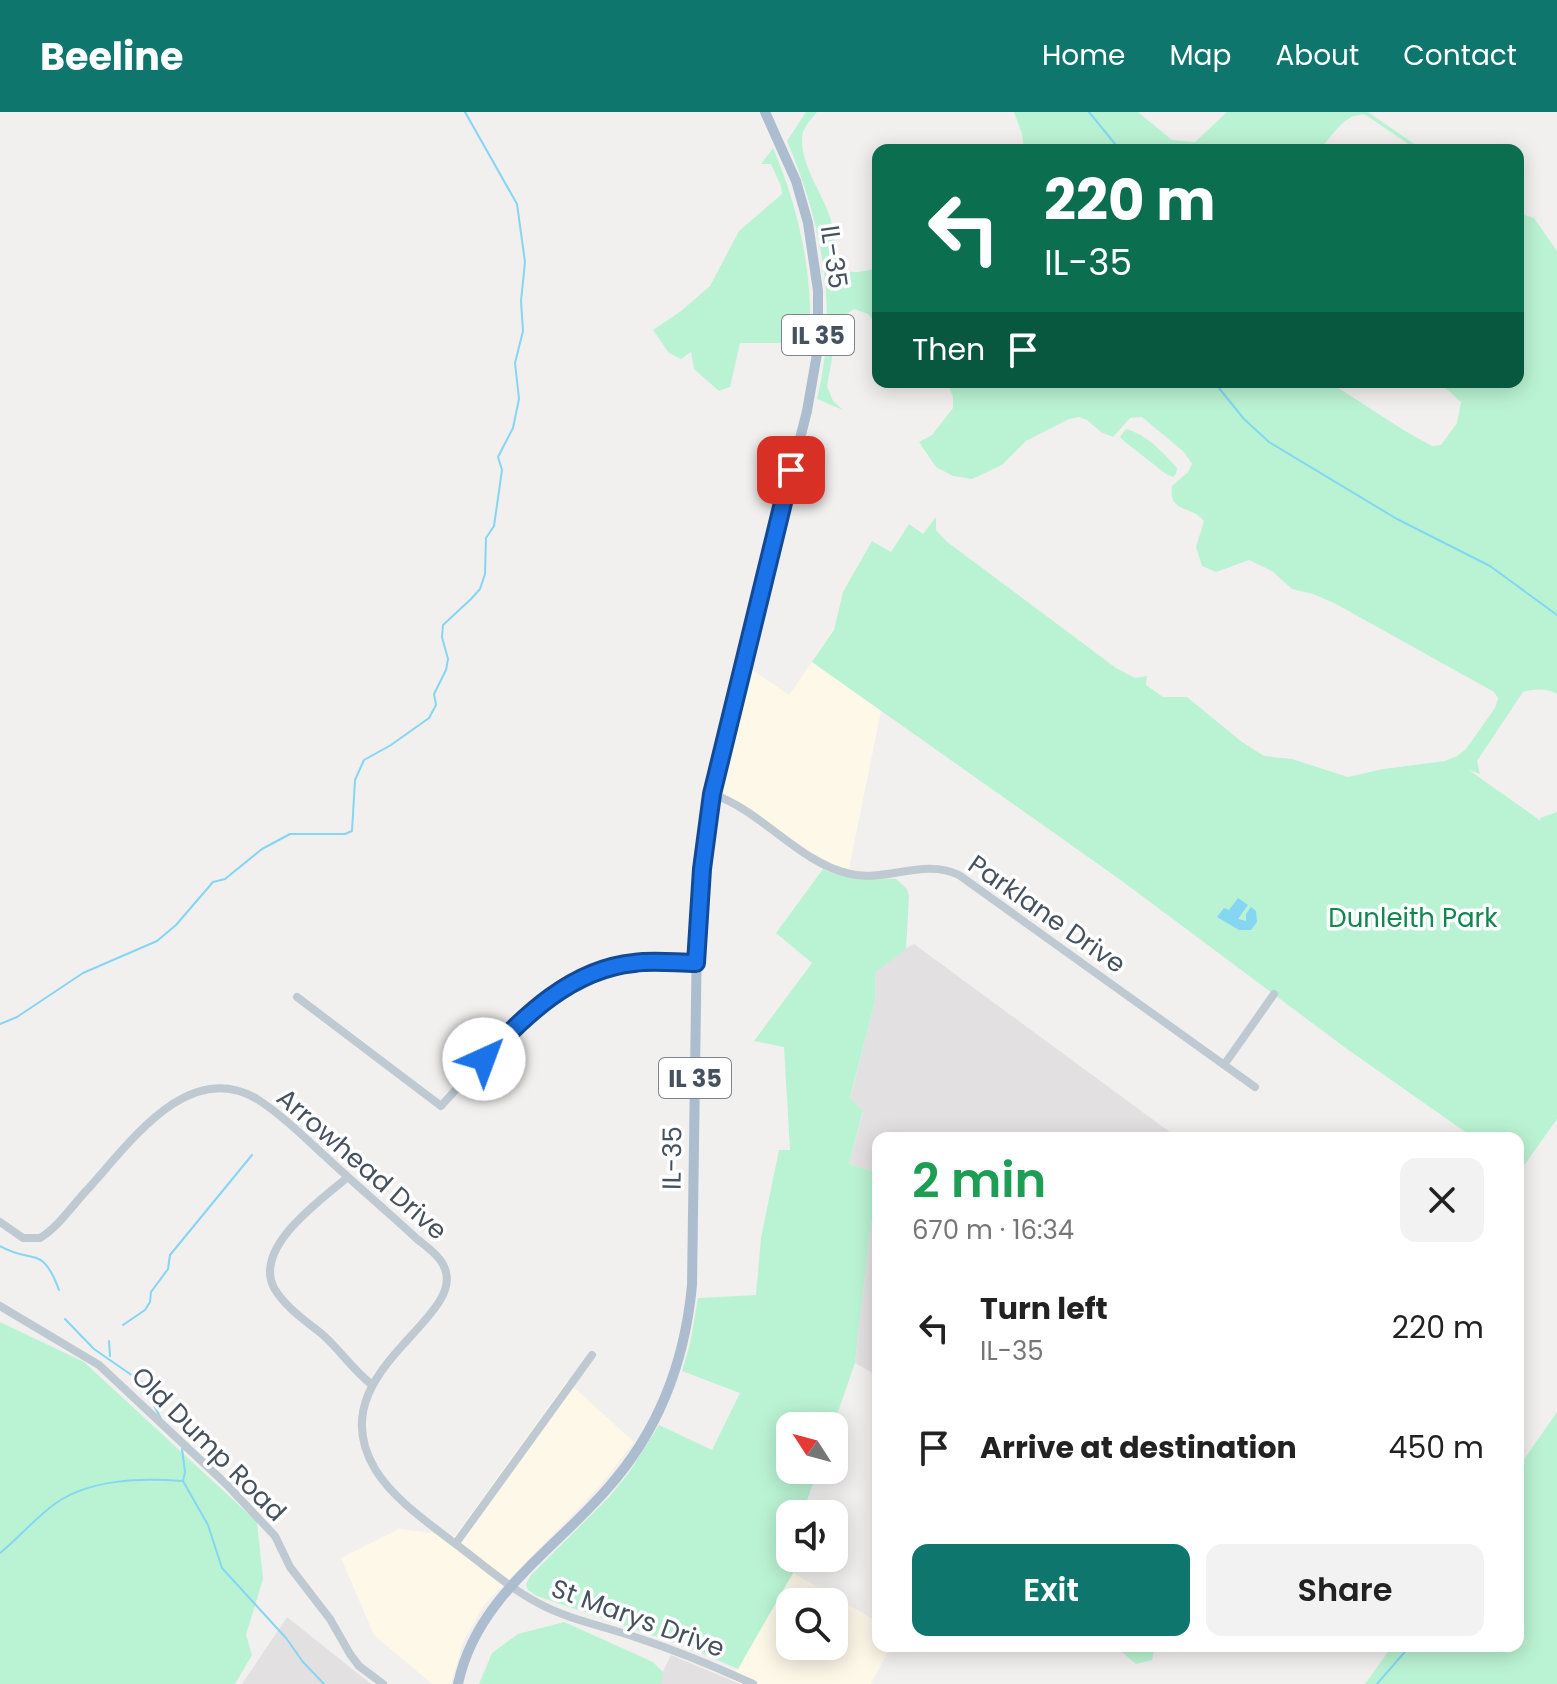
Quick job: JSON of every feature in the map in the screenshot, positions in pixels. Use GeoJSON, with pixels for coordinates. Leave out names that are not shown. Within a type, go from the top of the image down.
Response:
{"type":"FeatureCollection","features":[{"type":"Feature","properties":{"kind":"main road","name":"IL-35"},"geometry":{"type":"LineString","coordinates":[[511,1585],[601,1495],[638,1448],[668,1391],[690,1312],[694,1244],[696,963],[702,869],[712,794],[809,401],[818,348],[818,291],[808,223],[796,181],[765,112]]}},
{"type":"Feature","properties":{"kind":"main road","name":"IL 35"},"geometry":{"type":"LineString","coordinates":[[458,1684],[463,1661],[475,1633],[489,1610],[511,1585]]}},
{"type":"Feature","properties":{"kind":"street","name":"Parklane Drive"},"geometry":{"type":"LineString","coordinates":[[712,794],[733,801],[811,857],[839,871],[870,875],[932,868],[959,875],[1255,1087]]}},
{"type":"Feature","properties":{"kind":"street"},"geometry":{"type":"LineString","coordinates":[[297,997],[441,1106],[537,1006],[580,980],[609,968],[633,963],[696,963]]}},
{"type":"Feature","properties":{"kind":"street"},"geometry":{"type":"LineString","coordinates":[[1224,1065],[1274,994]]}},
{"type":"Feature","properties":{"kind":"street","name":"Arrowhead Drive"},"geometry":{"type":"LineString","coordinates":[[0,1222],[23,1238],[40,1238],[166,1107],[195,1092],[213,1089],[233,1090],[254,1097],[442,1261],[447,1275],[445,1288],[366,1394],[364,1443],[372,1464],[383,1480],[411,1508],[511,1585]]}},
{"type":"Feature","properties":{"kind":"street"},"geometry":{"type":"LineString","coordinates":[[348,1177],[286,1234],[274,1253],[271,1281],[281,1299],[329,1341],[371,1384]]}},
{"type":"Feature","properties":{"kind":"street","name":"Old Dump Road"},"geometry":{"type":"LineString","coordinates":[[0,1306],[99,1365],[226,1484],[275,1536],[290,1567],[330,1619],[359,1666],[383,1684]]}},
{"type":"Feature","properties":{"kind":"street"},"geometry":{"type":"LineString","coordinates":[[456,1543],[592,1355]]}},
{"type":"Feature","properties":{"kind":"street","name":"St Marys Drive"},"geometry":{"type":"LineString","coordinates":[[511,1585],[540,1604],[670,1649],[753,1684]]}},
{"type":"Feature","properties":{"kind":"shaded area"},"geometry":{"type":"Polygon","coordinates":[[[812,662],[881,711],[849,869],[836,866],[811,852],[720,787],[748,667],[789,695],[812,662]]]}},
{"type":"Feature","properties":{"kind":"shaded area"},"geometry":{"type":"Polygon","coordinates":[[[914,944],[1170,1132],[872,1132],[872,1171],[849,1164],[863,1112],[850,1099],[875,1002],[876,972],[914,944]]]}},
{"type":"Feature","properties":{"kind":"shaded area"},"geometry":{"type":"Polygon","coordinates":[[[871,1220],[872,1373],[855,1363],[871,1220]]]}},
{"type":"Feature","properties":{"kind":"shaded area"},"geometry":{"type":"Polygon","coordinates":[[[567,1381],[634,1442],[601,1485],[484,1605],[463,1642],[451,1684],[432,1684],[374,1635],[341,1558],[399,1529],[455,1536],[567,1381]]]}},
{"type":"Feature","properties":{"kind":"shaded area"},"geometry":{"type":"Polygon","coordinates":[[[793,1573],[819,1588],[784,1588],[793,1573]]]}},
{"type":"Feature","properties":{"kind":"shaded area"},"geometry":{"type":"Polygon","coordinates":[[[776,1602],[776,1660],[848,1660],[848,1605],[872,1619],[872,1652],[888,1652],[871,1684],[740,1684],[731,1680],[776,1602]]]}},
{"type":"Feature","properties":{"kind":"shaded area"},"geometry":{"type":"Polygon","coordinates":[[[287,1617],[371,1684],[242,1684],[287,1617]]]}},
{"type":"Feature","properties":{"kind":"shaded area"},"geometry":{"type":"Polygon","coordinates":[[[671,1655],[740,1684],[657,1684],[671,1655]]]}},
{"type":"Feature","properties":{"kind":"green space"},"geometry":{"type":"Polygon","coordinates":[[[806,112],[817,112],[804,131],[803,149],[831,220],[839,263],[850,272],[872,269],[872,319],[854,309],[839,319],[827,386],[833,401],[843,410],[817,399],[827,333],[823,268],[810,204],[787,141],[806,112]]]}},
{"type":"Feature","properties":{"kind":"green space"},"geometry":{"type":"Polygon","coordinates":[[[1014,112],[1138,112],[1172,140],[1195,142],[1227,112],[1368,112],[1414,144],[1408,144],[1366,115],[1345,121],[1324,144],[1023,144],[1014,112]]]}},
{"type":"Feature","properties":{"kind":"green space"},"geometry":{"type":"Polygon","coordinates":[[[773,148],[791,196],[803,244],[809,292],[810,343],[740,343],[730,387],[719,391],[694,369],[691,352],[681,359],[669,353],[653,330],[710,286],[739,231],[782,194],[771,164],[761,164],[773,148]]]}},
{"type":"Feature","properties":{"kind":"green space","name":"Dunleith Park"},"geometry":{"type":"Polygon","coordinates":[[[1524,215],[1534,218],[1557,251],[1557,694],[1540,690],[1523,692],[1477,761],[1480,774],[1469,770],[1541,821],[1540,818],[1557,812],[1557,1119],[1524,1165],[1524,1132],[1465,1132],[1347,1049],[1122,881],[812,662],[834,630],[843,592],[872,541],[891,552],[909,524],[923,534],[936,517],[936,530],[946,541],[1116,668],[1135,678],[1147,676],[1146,685],[1163,697],[1187,697],[1264,756],[1292,759],[1348,777],[1445,761],[1466,749],[1495,708],[1498,698],[1494,692],[1336,604],[1292,589],[1272,571],[1249,560],[1216,572],[1202,566],[1196,547],[1204,521],[1177,505],[1172,495],[1172,486],[1188,472],[1192,464],[1184,452],[1142,417],[1130,418],[1113,437],[1087,420],[1079,417],[1069,419],[1026,441],[1002,465],[972,479],[953,476],[936,467],[919,442],[932,435],[953,408],[949,388],[1338,388],[1432,446],[1441,445],[1457,423],[1461,402],[1446,388],[1524,388],[1524,215]]]}},
{"type":"Feature","properties":{"kind":"green space"},"geometry":{"type":"Polygon","coordinates":[[[1126,429],[1141,435],[1160,450],[1177,468],[1176,474],[1173,477],[1166,474],[1125,442],[1120,437],[1126,429]]]}},
{"type":"Feature","properties":{"kind":"green space"},"geometry":{"type":"Polygon","coordinates":[[[823,869],[850,877],[896,879],[907,889],[906,949],[876,972],[875,1002],[850,1098],[863,1111],[849,1164],[872,1171],[872,1221],[855,1363],[838,1412],[776,1412],[776,1484],[813,1484],[807,1500],[776,1500],[776,1572],[793,1572],[784,1588],[776,1588],[776,1603],[738,1669],[687,1647],[537,1596],[528,1590],[526,1584],[531,1575],[609,1497],[628,1474],[659,1425],[712,1450],[740,1393],[682,1371],[698,1298],[756,1295],[761,1238],[779,1150],[790,1150],[784,1047],[754,1041],[812,963],[776,933],[823,869]]]}},
{"type":"Feature","properties":{"kind":"green space"},"geometry":{"type":"Polygon","coordinates":[[[0,1322],[84,1362],[257,1522],[263,1579],[246,1635],[252,1655],[235,1684],[0,1684],[0,1322]]]}},
{"type":"Feature","properties":{"kind":"green space"},"geometry":{"type":"Polygon","coordinates":[[[1557,1412],[1557,1684],[1365,1684],[1388,1652],[1524,1652],[1524,1459],[1557,1412]]]}},
{"type":"Feature","properties":{"kind":"green space"},"geometry":{"type":"Polygon","coordinates":[[[564,1622],[653,1662],[663,1672],[661,1684],[479,1684],[492,1653],[518,1634],[564,1622]]]}},
{"type":"Feature","properties":{"kind":"green space"},"geometry":{"type":"Polygon","coordinates":[[[1122,1652],[1154,1652],[1152,1660],[1136,1664],[1122,1652]]]}},
{"type":"Feature","properties":{"kind":"water"},"geometry":{"type":"Polygon","coordinates":[[[1238,898],[1248,905],[1238,919],[1246,921],[1251,907],[1256,911],[1257,922],[1251,930],[1239,930],[1217,917],[1224,908],[1229,910],[1238,898]]]}},
{"type":"Feature","properties":{"kind":"waterway"},"geometry":{"type":"LineString","coordinates":[[0,1024],[17,1017],[83,973],[157,941],[176,925],[213,882],[225,879],[262,849],[290,834],[345,834],[352,831],[355,780],[364,760],[429,718],[436,705],[434,694],[448,659],[442,637],[443,625],[480,589],[485,574],[486,538],[494,526],[502,470],[498,457],[513,428],[519,399],[515,363],[523,331],[521,301],[525,262],[517,204],[465,112]]}},
{"type":"Feature","properties":{"kind":"waterway"},"geometry":{"type":"LineString","coordinates":[[1089,112],[1115,144]]}},
{"type":"Feature","properties":{"kind":"waterway"},"geometry":{"type":"LineString","coordinates":[[1219,388],[1244,419],[1269,442],[1397,519],[1490,566],[1557,615]]}},
{"type":"Feature","properties":{"kind":"waterway"},"geometry":{"type":"LineString","coordinates":[[123,1325],[145,1310],[151,1292],[168,1269],[170,1255],[252,1155]]}},
{"type":"Feature","properties":{"kind":"waterway"},"geometry":{"type":"LineString","coordinates":[[0,1246],[42,1261],[59,1290]]}},
{"type":"Feature","properties":{"kind":"waterway"},"geometry":{"type":"LineString","coordinates":[[65,1319],[94,1349],[143,1383],[161,1419]]}},
{"type":"Feature","properties":{"kind":"waterway"},"geometry":{"type":"LineString","coordinates":[[109,1341],[110,1356]]}},
{"type":"Feature","properties":{"kind":"waterway"},"geometry":{"type":"LineString","coordinates":[[182,1449],[183,1481],[208,1525],[222,1568],[324,1684]]}},
{"type":"Feature","properties":{"kind":"waterway"},"geometry":{"type":"LineString","coordinates":[[0,1553],[56,1503],[85,1489],[133,1480],[182,1481]]}},
{"type":"Feature","properties":{"kind":"waterway"},"geometry":{"type":"LineString","coordinates":[[1377,1684],[1405,1652]]}},
{"type":"Feature","properties":{"kind":"route"},"geometry":{"type":"LineString","coordinates":[[484,1059],[537,1006],[586,977],[633,963],[696,963],[699,896],[712,794],[791,470]]}}]}
